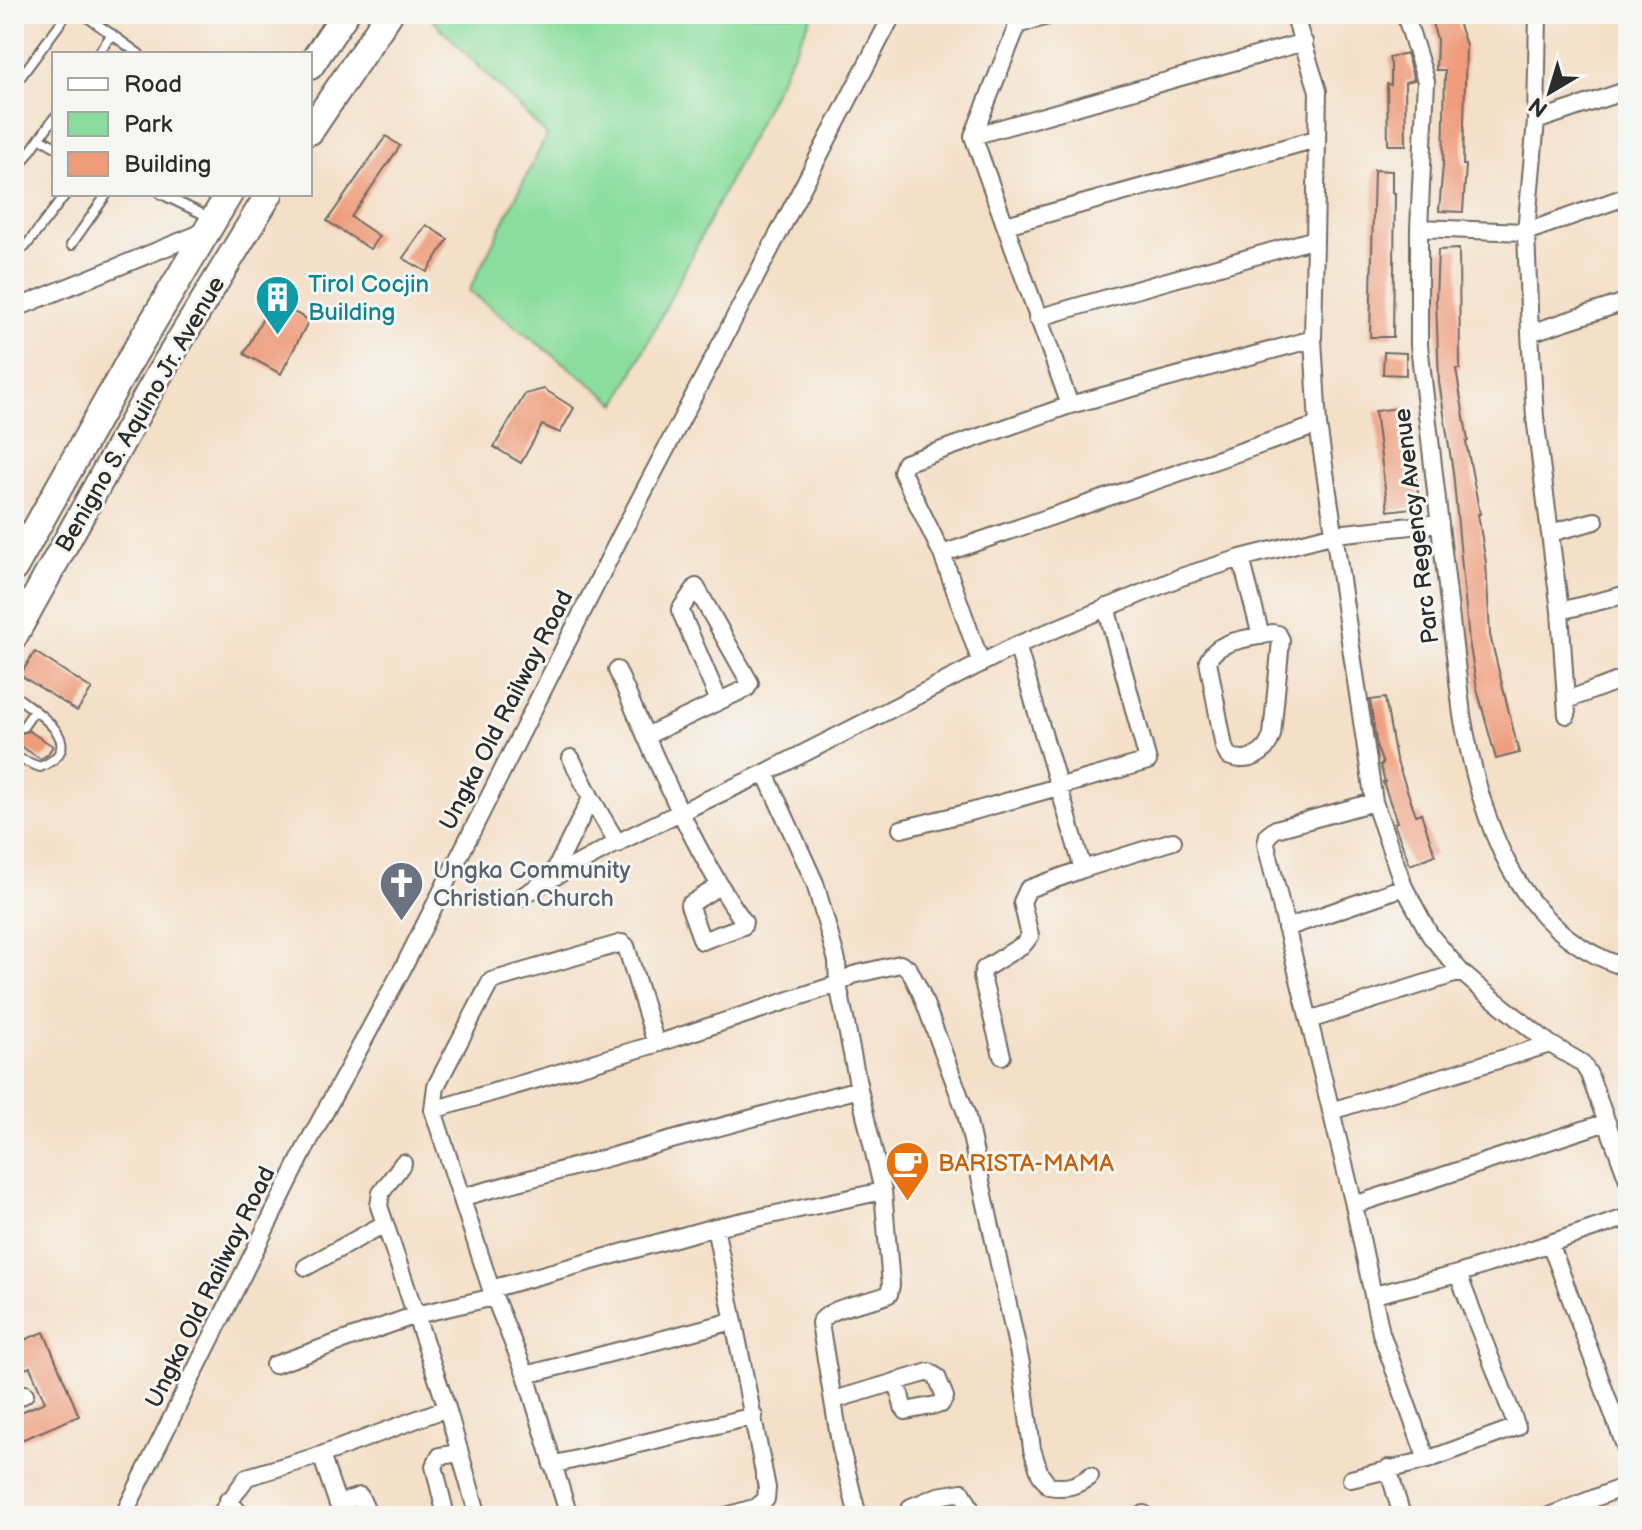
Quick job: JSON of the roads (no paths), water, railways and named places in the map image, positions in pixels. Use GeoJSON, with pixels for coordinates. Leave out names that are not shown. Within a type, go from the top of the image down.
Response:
{"type":"FeatureCollection","features":[{"type":"Feature","properties":{"kind":"main road"},"geometry":{"type":"LineString","coordinates":[[312,63],[345,14]]}},
{"type":"Feature","properties":{"kind":"main road"},"geometry":{"type":"LineString","coordinates":[[312,128],[389,14]]}},
{"type":"Feature","properties":{"kind":"main road","name":"Benigno S. Aquino Jr. Avenue"},"geometry":{"type":"LineString","coordinates":[[14,568],[22,533],[228,196]]}},
{"type":"Feature","properties":{"kind":"main road","name":"Benigno S. Aquino Jr. Avenue"},"geometry":{"type":"LineString","coordinates":[[14,636],[157,378],[268,196]]}},
{"type":"Feature","properties":{"kind":"main road"},"geometry":{"type":"LineString","coordinates":[[129,362],[157,378]]}},
{"type":"Feature","properties":{"kind":"street","name":"Ungka Old Railway Road"},"geometry":{"type":"LineString","coordinates":[[123,1516],[309,1141],[403,968],[620,537],[893,14]]}},
{"type":"Feature","properties":{"kind":"street"},"geometry":{"type":"LineString","coordinates":[[1055,14],[1021,19],[973,136],[1070,405]]}},
{"type":"Feature","properties":{"kind":"street"},"geometry":{"type":"LineString","coordinates":[[1294,14],[1318,91],[1313,339],[1318,425],[1374,802],[1404,887],[1430,935],[1461,972],[1550,1044],[1582,1063],[1589,1074],[1628,1180]]}},
{"type":"Feature","properties":{"kind":"street","name":"Parc Regency Avenue"},"geometry":{"type":"LineString","coordinates":[[1405,14],[1426,81],[1419,228],[1419,345],[1471,764],[1500,851],[1523,891],[1556,927],[1595,956],[1628,968]]}},
{"type":"Feature","properties":{"kind":"street"},"geometry":{"type":"LineString","coordinates":[[1538,14],[1536,121],[1526,232],[1530,333],[1535,417],[1560,611],[1567,707],[1628,677]]}},
{"type":"Feature","properties":{"kind":"street"},"geometry":{"type":"LineString","coordinates":[[973,136],[1304,42]]}},
{"type":"Feature","properties":{"kind":"street"},"geometry":{"type":"LineString","coordinates":[[1536,121],[1628,90]]}},
{"type":"Feature","properties":{"kind":"street"},"geometry":{"type":"LineString","coordinates":[[1006,225],[1316,139]]}},
{"type":"Feature","properties":{"kind":"street"},"geometry":{"type":"LineString","coordinates":[[1419,228],[1526,232],[1628,196]]}},
{"type":"Feature","properties":{"kind":"street"},"geometry":{"type":"LineString","coordinates":[[14,309],[211,225]]}},
{"type":"Feature","properties":{"kind":"street"},"geometry":{"type":"LineString","coordinates":[[1037,318],[1315,239]]}},
{"type":"Feature","properties":{"kind":"street"},"geometry":{"type":"LineString","coordinates":[[1530,333],[1628,301]]}},
{"type":"Feature","properties":{"kind":"street"},"geometry":{"type":"LineString","coordinates":[[981,663],[942,554],[902,472],[905,463],[1070,405],[1313,339]]}},
{"type":"Feature","properties":{"kind":"street"},"geometry":{"type":"LineString","coordinates":[[1628,386],[1628,396]]}},
{"type":"Feature","properties":{"kind":"street"},"geometry":{"type":"LineString","coordinates":[[942,554],[1318,425]]}},
{"type":"Feature","properties":{"kind":"street"},"geometry":{"type":"LineString","coordinates":[[1550,533],[1595,521]]}},
{"type":"Feature","properties":{"kind":"street"},"geometry":{"type":"LineString","coordinates":[[521,897],[551,878],[1017,645],[1106,607],[1181,577],[1335,534],[1440,523]]}},
{"type":"Feature","properties":{"kind":"street"},"geometry":{"type":"LineString","coordinates":[[1241,558],[1261,636]]}},
{"type":"Feature","properties":{"kind":"street"},"geometry":{"type":"LineString","coordinates":[[646,736],[747,688],[750,683],[694,587],[680,610],[719,701]]}},
{"type":"Feature","properties":{"kind":"street"},"geometry":{"type":"LineString","coordinates":[[1560,611],[1628,594]]}},
{"type":"Feature","properties":{"kind":"street"},"geometry":{"type":"LineString","coordinates":[[901,829],[1148,761],[1106,607]]}},
{"type":"Feature","properties":{"kind":"street"},"geometry":{"type":"LineString","coordinates":[[1278,634],[1281,640],[1272,735],[1268,747],[1258,757],[1237,759],[1228,756],[1224,747],[1208,661],[1212,651],[1222,645],[1261,636],[1278,634]]}},
{"type":"Feature","properties":{"kind":"street"},"geometry":{"type":"LineString","coordinates":[[1017,645],[1083,869]]}},
{"type":"Feature","properties":{"kind":"street"},"geometry":{"type":"LineString","coordinates":[[617,670],[681,812],[719,886]]}},
{"type":"Feature","properties":{"kind":"street"},"geometry":{"type":"LineString","coordinates":[[571,758],[618,844]]}},
{"type":"Feature","properties":{"kind":"street"},"geometry":{"type":"LineString","coordinates":[[765,773],[815,883],[837,961],[838,984],[883,1191],[891,1285],[889,1294],[831,1312],[823,1316],[820,1323],[841,1449],[858,1516]]}},
{"type":"Feature","properties":{"kind":"street"},"geometry":{"type":"LineString","coordinates":[[551,878],[591,798]]}},
{"type":"Feature","properties":{"kind":"street"},"geometry":{"type":"LineString","coordinates":[[1374,802],[1276,829],[1268,835],[1266,844],[1354,1205],[1381,1333],[1427,1460]]}},
{"type":"Feature","properties":{"kind":"street"},"geometry":{"type":"LineString","coordinates":[[1002,1056],[982,977],[984,969],[1024,944],[1030,936],[1022,902],[1028,889],[1173,841]]}},
{"type":"Feature","properties":{"kind":"street"},"geometry":{"type":"LineString","coordinates":[[1286,928],[1404,887]]}},
{"type":"Feature","properties":{"kind":"street"},"geometry":{"type":"LineString","coordinates":[[569,1516],[526,1375],[492,1293],[433,1110],[436,1086],[491,981],[622,943],[626,946],[656,1044]]}},
{"type":"Feature","properties":{"kind":"street"},"geometry":{"type":"LineString","coordinates":[[433,1110],[656,1044],[838,984],[853,975],[900,964],[909,969],[966,1113],[1021,1364],[1032,1449],[1040,1474],[1049,1486],[1062,1488],[1079,1484],[1090,1476]]}},
{"type":"Feature","properties":{"kind":"street"},"geometry":{"type":"LineString","coordinates":[[1309,1020],[1461,972]]}},
{"type":"Feature","properties":{"kind":"street"},"geometry":{"type":"LineString","coordinates":[[1331,1111],[1550,1044]]}},
{"type":"Feature","properties":{"kind":"street"},"geometry":{"type":"LineString","coordinates":[[463,1197],[859,1089]]}},
{"type":"Feature","properties":{"kind":"street"},"geometry":{"type":"LineString","coordinates":[[1354,1205],[1607,1122]]}},
{"type":"Feature","properties":{"kind":"street"},"geometry":{"type":"LineString","coordinates":[[403,1163],[379,1200],[384,1224],[447,1408],[478,1516]]}},
{"type":"Feature","properties":{"kind":"street"},"geometry":{"type":"LineString","coordinates":[[274,1365],[416,1315],[715,1227],[883,1191]]}},
{"type":"Feature","properties":{"kind":"street"},"geometry":{"type":"LineString","coordinates":[[1374,1295],[1458,1274],[1628,1217]]}},
{"type":"Feature","properties":{"kind":"street"},"geometry":{"type":"LineString","coordinates":[[306,1267],[384,1224]]}},
{"type":"Feature","properties":{"kind":"street"},"geometry":{"type":"LineString","coordinates":[[715,1227],[767,1488],[766,1499],[757,1507],[726,1516]]}},
{"type":"Feature","properties":{"kind":"street"},"geometry":{"type":"LineString","coordinates":[[1550,1243],[1628,1454]]}},
{"type":"Feature","properties":{"kind":"street"},"geometry":{"type":"LineString","coordinates":[[1351,1479],[1427,1460],[1517,1427],[1458,1274]]}},
{"type":"Feature","properties":{"kind":"street"},"geometry":{"type":"LineString","coordinates":[[526,1375],[733,1321]]}},
{"type":"Feature","properties":{"kind":"street"},"geometry":{"type":"LineString","coordinates":[[834,1400],[897,1381]]}},
{"type":"Feature","properties":{"kind":"street"},"geometry":{"type":"LineString","coordinates":[[219,1516],[247,1477],[321,1455],[447,1408]]}},
{"type":"Feature","properties":{"kind":"street"},"geometry":{"type":"LineString","coordinates":[[552,1465],[754,1416]]}},
{"type":"Feature","properties":{"kind":"street"},"geometry":{"type":"LineString","coordinates":[[446,1516],[434,1466],[440,1456],[459,1453]]}},
{"type":"Feature","properties":{"kind":"street"},"geometry":{"type":"LineString","coordinates":[[321,1455],[340,1510],[360,1496],[369,1516]]}},
{"type":"Feature","properties":{"kind":"street"},"geometry":{"type":"LineString","coordinates":[[1388,1468],[1402,1516]]}},
{"type":"Feature","properties":{"kind":"street"},"geometry":{"type":"LineString","coordinates":[[1549,1516],[1628,1485]]}},
{"type":"Feature","properties":{"kind":"street"},"geometry":{"type":"LineString","coordinates":[[908,1516],[911,1507],[920,1502],[962,1492],[969,1505],[964,1516]]}},
{"type":"Feature","properties":{"kind":"street"},"geometry":{"type":"LineString","coordinates":[[228,1500],[242,1516]]}},
{"type":"Feature","properties":{"kind":"lane"},"geometry":{"type":"LineString","coordinates":[[14,86],[67,14]]}},
{"type":"Feature","properties":{"kind":"lane"},"geometry":{"type":"LineString","coordinates":[[83,14],[136,52]]}},
{"type":"Feature","properties":{"kind":"lane"},"geometry":{"type":"LineString","coordinates":[[99,52],[112,34]]}},
{"type":"Feature","properties":{"kind":"lane"},"geometry":{"type":"LineString","coordinates":[[14,174],[52,121]]}},
{"type":"Feature","properties":{"kind":"lane"},"geometry":{"type":"LineString","coordinates":[[40,138],[52,145]]}},
{"type":"Feature","properties":{"kind":"lane"},"geometry":{"type":"LineString","coordinates":[[25,247],[64,196]]}},
{"type":"Feature","properties":{"kind":"lane"},"geometry":{"type":"LineString","coordinates":[[71,245],[106,196]]}},
{"type":"Feature","properties":{"kind":"lane"},"geometry":{"type":"LineString","coordinates":[[164,196],[211,225]]}},
{"type":"Feature","properties":{"kind":"lane"},"geometry":{"type":"LineString","coordinates":[[14,695],[56,729],[62,746],[57,756],[40,767],[14,757]]}},
{"type":"Feature","properties":{"kind":"lane"},"geometry":{"type":"LineString","coordinates":[[23,727],[34,711]]}},
{"type":"Feature","properties":{"kind":"place","name":"Tirol Cocjin Building"},"geometry":{"type":"Point","coordinates":[277,337]}},
{"type":"Feature","properties":{"kind":"place","name":"Ungka Community Christian Church"},"geometry":{"type":"Point","coordinates":[402,923]}},
{"type":"Feature","properties":{"kind":"place","name":"BARISTA-MAMA"},"geometry":{"type":"Point","coordinates":[907,1202]}}]}
